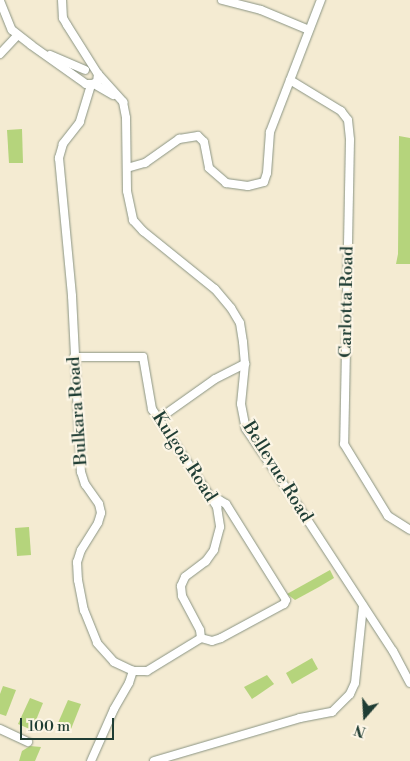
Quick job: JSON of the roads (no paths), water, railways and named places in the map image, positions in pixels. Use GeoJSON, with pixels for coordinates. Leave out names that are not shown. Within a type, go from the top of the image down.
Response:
{"type":"FeatureCollection","features":[{"type":"Feature","properties":{"kind":"street"},"geometry":{"type":"LineString","coordinates":[[62,0],[63,18],[97,72],[123,102]]}},
{"type":"Feature","properties":{"kind":"street"},"geometry":{"type":"LineString","coordinates":[[222,0],[261,10],[309,30]]}},
{"type":"Feature","properties":{"kind":"street"},"geometry":{"type":"LineString","coordinates":[[127,168],[145,163],[179,139],[198,136],[204,142],[209,168],[226,183],[239,186],[260,185],[267,177],[270,132],[321,0]]}},
{"type":"Feature","properties":{"kind":"street"},"geometry":{"type":"LineString","coordinates":[[0,1],[7,20],[18,35],[89,83],[123,102]]}},
{"type":"Feature","properties":{"kind":"street"},"geometry":{"type":"LineString","coordinates":[[0,54],[18,35]]}},
{"type":"Feature","properties":{"kind":"street"},"geometry":{"type":"LineString","coordinates":[[41,52],[86,70],[92,68],[97,72],[98,79],[89,83]]}},
{"type":"Feature","properties":{"kind":"street"},"geometry":{"type":"LineString","coordinates":[[86,54],[86,70],[82,76],[89,83]]}},
{"type":"Feature","properties":{"kind":"street","name":"Carlotta Road"},"geometry":{"type":"LineString","coordinates":[[290,80],[341,111],[348,120],[350,140],[344,444],[388,516],[410,530]]}},
{"type":"Feature","properties":{"kind":"street","name":"Bulkara Road"},"geometry":{"type":"LineString","coordinates":[[89,83],[86,108],[80,122],[60,153],[72,296],[81,472],[84,484],[99,504],[100,513],[98,523],[77,562],[78,580],[84,610],[97,643],[114,662],[133,671]]}},
{"type":"Feature","properties":{"kind":"street","name":"Bellevue Road"},"geometry":{"type":"LineString","coordinates":[[123,102],[126,118],[127,191],[133,220],[143,231],[215,289],[231,308],[240,323],[245,364],[240,404],[246,429],[393,651],[410,683]]}},
{"type":"Feature","properties":{"kind":"street","name":"Kulgoa Road"},"geometry":{"type":"LineString","coordinates":[[74,357],[143,356],[152,409],[160,418],[211,499],[219,517],[218,539],[206,560],[185,577],[181,586],[182,596],[200,630],[200,638]]}},
{"type":"Feature","properties":{"kind":"street"},"geometry":{"type":"LineString","coordinates":[[160,418],[215,380],[245,364]]}},
{"type":"Feature","properties":{"kind":"street"},"geometry":{"type":"LineString","coordinates":[[91,761],[133,671],[140,672],[155,668],[200,638],[212,641],[221,638],[286,601],[226,504],[219,500],[211,499]]}},
{"type":"Feature","properties":{"kind":"street"},"geometry":{"type":"LineString","coordinates":[[154,761],[300,718],[332,712],[350,694],[354,683],[363,606]]}},
{"type":"Feature","properties":{"kind":"street"},"geometry":{"type":"LineString","coordinates":[[0,729],[28,742]]}}]}
